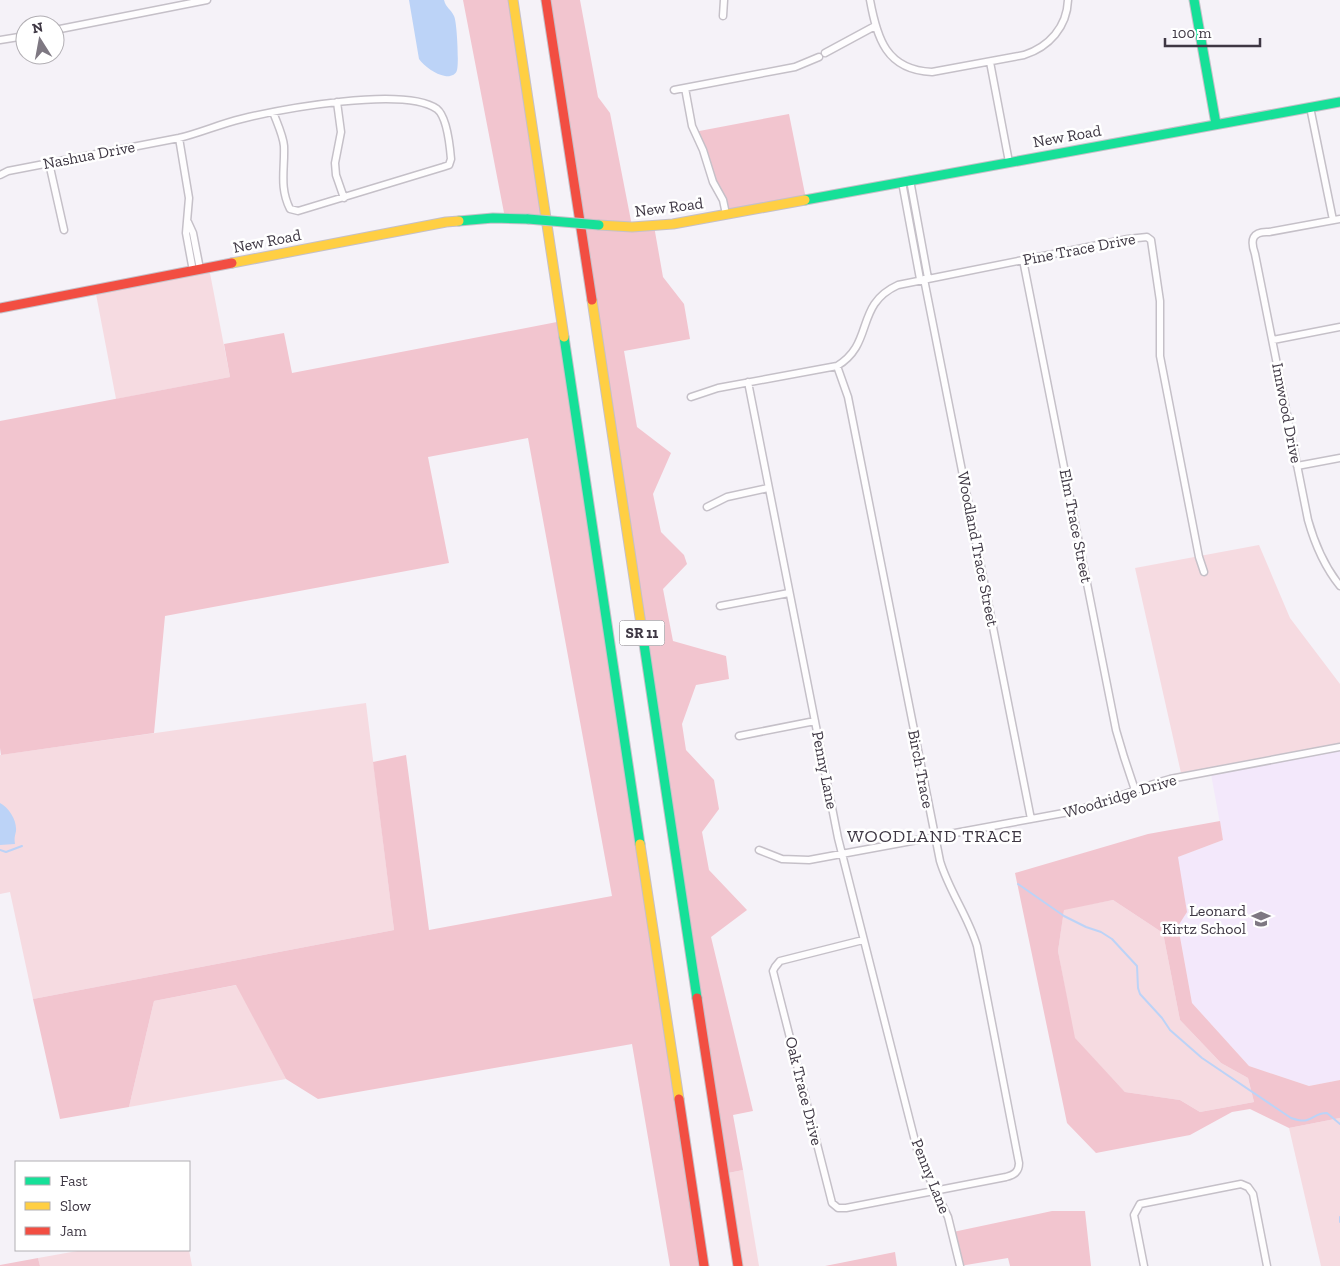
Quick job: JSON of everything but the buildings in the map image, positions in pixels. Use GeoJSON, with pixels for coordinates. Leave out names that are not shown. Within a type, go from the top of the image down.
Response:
{"type":"FeatureCollection","features":[{"type":"Feature","properties":{"kind":"main road","name":"SR 11"},"geometry":{"type":"LineString","coordinates":[[513,0],[704,1266]]}},
{"type":"Feature","properties":{"kind":"main road","name":"SR 11"},"geometry":{"type":"LineString","coordinates":[[546,0],[738,1266]]}},
{"type":"Feature","properties":{"kind":"main road"},"geometry":{"type":"LineString","coordinates":[[1194,0],[1216,124]]}},
{"type":"Feature","properties":{"kind":"main road","name":"New Road"},"geometry":{"type":"LineString","coordinates":[[0,308],[470,219],[528,219],[632,227],[659,225],[1340,102]]}},
{"type":"Feature","properties":{"kind":"street"},"geometry":{"type":"LineString","coordinates":[[65,28],[207,0]]}},
{"type":"Feature","properties":{"kind":"street"},"geometry":{"type":"LineString","coordinates":[[723,16],[724,0]]}},
{"type":"Feature","properties":{"kind":"street"},"geometry":{"type":"LineString","coordinates":[[870,0],[875,26],[881,42],[888,52],[900,62],[914,69],[937,72],[1024,55],[1046,44],[1063,24],[1068,0]]}},
{"type":"Feature","properties":{"kind":"street"},"geometry":{"type":"LineString","coordinates":[[674,90],[796,67],[875,26]]}},
{"type":"Feature","properties":{"kind":"street"},"geometry":{"type":"LineString","coordinates":[[0,40],[15,38]]}},
{"type":"Feature","properties":{"kind":"street"},"geometry":{"type":"LineString","coordinates":[[990,62],[1009,162]]}},
{"type":"Feature","properties":{"kind":"street"},"geometry":{"type":"LineString","coordinates":[[685,88],[692,126],[703,150],[713,182],[723,200],[726,214]]}},
{"type":"Feature","properties":{"kind":"street","name":"Nashua Drive"},"geometry":{"type":"LineString","coordinates":[[0,175],[49,163],[179,138],[196,134],[209,127],[273,112],[337,102],[393,99],[423,103],[436,109],[443,116],[450,150],[451,160],[449,165],[344,198]]}},
{"type":"Feature","properties":{"kind":"street"},"geometry":{"type":"LineString","coordinates":[[273,112],[284,147],[282,177],[286,201],[290,209],[298,211],[344,198],[336,175],[335,163],[341,132],[337,102]]}},
{"type":"Feature","properties":{"kind":"street"},"geometry":{"type":"LineString","coordinates":[[1310,107],[1336,220]]}},
{"type":"Feature","properties":{"kind":"street"},"geometry":{"type":"LineString","coordinates":[[179,138],[189,198],[188,222],[193,233],[197,270]]}},
{"type":"Feature","properties":{"kind":"street"},"geometry":{"type":"LineString","coordinates":[[49,163],[64,230]]}},
{"type":"Feature","properties":{"kind":"street","name":"Woodland Trace Street"},"geometry":{"type":"LineString","coordinates":[[906,181],[1031,819]]}},
{"type":"Feature","properties":{"kind":"street","name":"Innwood Drive"},"geometry":{"type":"LineString","coordinates":[[1336,220],[1263,232],[1255,235],[1252,244],[1308,520],[1314,540],[1328,569],[1340,586]]}},
{"type":"Feature","properties":{"kind":"street","name":"Pine Trace Drive"},"geometry":{"type":"LineString","coordinates":[[837,366],[857,348],[862,338],[869,312],[880,297],[898,285],[1145,237],[1150,240],[1160,300],[1160,356],[1204,572]]}},
{"type":"Feature","properties":{"kind":"street","name":"Elm Trace Street"},"geometry":{"type":"LineString","coordinates":[[1023,260],[1116,730],[1135,790]]}},
{"type":"Feature","properties":{"kind":"street"},"geometry":{"type":"LineString","coordinates":[[1272,340],[1340,327]]}},
{"type":"Feature","properties":{"kind":"street"},"geometry":{"type":"LineString","coordinates":[[691,397],[718,388],[837,366]]}},
{"type":"Feature","properties":{"kind":"street","name":"Birch Trace"},"geometry":{"type":"LineString","coordinates":[[837,366],[848,397],[935,837],[944,876],[968,922],[977,946],[1020,1163],[1018,1171],[1012,1175],[935,1191]]}},
{"type":"Feature","properties":{"kind":"street","name":"Penny Lane"},"geometry":{"type":"LineString","coordinates":[[748,382],[842,854],[917,1150],[948,1217],[960,1266]]}},
{"type":"Feature","properties":{"kind":"street"},"geometry":{"type":"LineString","coordinates":[[1297,466],[1340,458]]}},
{"type":"Feature","properties":{"kind":"street"},"geometry":{"type":"LineString","coordinates":[[707,507],[726,497],[768,488]]}},
{"type":"Feature","properties":{"kind":"street"},"geometry":{"type":"LineString","coordinates":[[720,606],[789,593]]}},
{"type":"Feature","properties":{"kind":"street"},"geometry":{"type":"LineString","coordinates":[[739,736],[815,721]]}},
{"type":"Feature","properties":{"kind":"street","name":"Woodridge Drive"},"geometry":{"type":"LineString","coordinates":[[759,850],[782,858],[810,860],[1086,808],[1170,779],[1340,748]]}},
{"type":"Feature","properties":{"kind":"street","name":"Oak Trace Drive"},"geometry":{"type":"LineString","coordinates":[[863,940],[785,960],[777,964],[773,970],[831,1199],[838,1208],[846,1208],[935,1191]]}},
{"type":"Feature","properties":{"kind":"street"},"geometry":{"type":"LineString","coordinates":[[1144,1266],[1134,1215],[1140,1204],[1241,1184],[1248,1187],[1253,1194],[1267,1266]]}},
{"type":"Feature","properties":{"kind":"shaded area"},"geometry":{"type":"Polygon","coordinates":[[[463,0],[513,0],[547,221],[505,218],[463,0]]]}},
{"type":"Feature","properties":{"kind":"shaded area"},"geometry":{"type":"Polygon","coordinates":[[[546,0],[580,0],[598,97],[610,113],[632,226],[654,226],[663,277],[684,304],[690,339],[624,351],[637,427],[671,453],[653,494],[661,532],[684,555],[687,564],[663,589],[673,641],[726,656],[729,679],[696,685],[682,724],[686,750],[714,780],[719,809],[702,832],[709,870],[747,910],[711,937],[753,1111],[733,1115],[743,1170],[723,1174],[546,0]]]}},
{"type":"Feature","properties":{"kind":"shaded area"},"geometry":{"type":"Polygon","coordinates":[[[789,114],[806,199],[726,214],[694,132],[789,114]]]}},
{"type":"Feature","properties":{"kind":"shaded area"},"geometry":{"type":"Polygon","coordinates":[[[209,268],[230,377],[116,399],[95,289],[209,268]]]}},
{"type":"Feature","properties":{"kind":"shaded area"},"geometry":{"type":"Polygon","coordinates":[[[562,321],[704,1266],[670,1266],[632,1044],[318,1099],[286,1079],[236,985],[154,1001],[129,1107],[60,1119],[33,999],[394,930],[373,762],[406,755],[429,930],[612,896],[528,438],[428,457],[449,563],[165,616],[154,733],[1,755],[0,748],[0,421],[230,377],[224,344],[284,333],[292,373],[562,321]]]}},
{"type":"Feature","properties":{"kind":"shaded area"},"geometry":{"type":"Polygon","coordinates":[[[1259,545],[1290,618],[1340,684],[1340,743],[1181,773],[1135,568],[1259,545]]]}},
{"type":"Feature","properties":{"kind":"shaded area"},"geometry":{"type":"Polygon","coordinates":[[[366,703],[394,930],[33,999],[10,892],[0,894],[0,755],[366,703]]]}},
{"type":"Feature","properties":{"kind":"shaded area","name":"Leonard Kirtz School"},"geometry":{"type":"Polygon","coordinates":[[[1340,747],[1340,1080],[1309,1086],[1249,1066],[1192,1003],[1178,926],[1178,857],[1223,840],[1211,774],[1340,747]]]}},
{"type":"Feature","properties":{"kind":"shaded area"},"geometry":{"type":"Polygon","coordinates":[[[1220,821],[1223,840],[1178,857],[1187,912],[1178,926],[1192,1003],[1249,1066],[1309,1086],[1340,1080],[1340,1118],[1289,1128],[1250,1109],[1232,1112],[1190,1135],[1096,1153],[1067,1123],[1015,873],[1148,834],[1220,821]],[[1113,900],[1064,910],[1058,951],[1075,1038],[1125,1092],[1180,1100],[1200,1112],[1254,1102],[1248,1078],[1221,1063],[1180,1020],[1163,933],[1113,900]]]}},
{"type":"Feature","properties":{"kind":"shaded area"},"geometry":{"type":"Polygon","coordinates":[[[1113,900],[1163,933],[1180,1020],[1221,1063],[1248,1078],[1254,1102],[1200,1112],[1180,1100],[1125,1092],[1074,1038],[1058,951],[1064,909],[1113,900]]]}},
{"type":"Feature","properties":{"kind":"shaded area"},"geometry":{"type":"Polygon","coordinates":[[[237,985],[286,1079],[129,1107],[154,1001],[237,985]]]}},
{"type":"Feature","properties":{"kind":"shaded area"},"geometry":{"type":"Polygon","coordinates":[[[1340,1118],[1340,1266],[1321,1266],[1289,1128],[1340,1118]]]}},
{"type":"Feature","properties":{"kind":"shaded area"},"geometry":{"type":"Polygon","coordinates":[[[743,1170],[759,1266],[738,1266],[723,1174],[743,1170]]]}},
{"type":"Feature","properties":{"kind":"shaded area"},"geometry":{"type":"Polygon","coordinates":[[[1052,1211],[1085,1211],[1091,1266],[1010,1266],[1008,1258],[960,1266],[953,1232],[1052,1211]]]}},
{"type":"Feature","properties":{"kind":"shaded area"},"geometry":{"type":"Polygon","coordinates":[[[77,1251],[189,1251],[192,1266],[40,1266],[38,1258],[77,1251]]]}},
{"type":"Feature","properties":{"kind":"shaded area"},"geometry":{"type":"Polygon","coordinates":[[[895,1252],[897,1266],[825,1266],[895,1252]]]}},
{"type":"Feature","properties":{"kind":"shaded area"},"geometry":{"type":"Polygon","coordinates":[[[38,1258],[40,1266],[0,1266],[0,1265],[38,1258]]]}},
{"type":"Feature","properties":{"kind":"water"},"geometry":{"type":"Polygon","coordinates":[[[409,0],[444,0],[453,14],[456,26],[458,66],[456,72],[451,76],[438,74],[419,59],[409,0]]]}},
{"type":"Feature","properties":{"kind":"water"},"geometry":{"type":"Polygon","coordinates":[[[0,803],[9,811],[14,819],[16,827],[15,844],[0,845],[0,803]]]}},
{"type":"Feature","properties":{"kind":"waterway"},"geometry":{"type":"LineString","coordinates":[[0,850],[6,852],[22,846]]}},
{"type":"Feature","properties":{"kind":"waterway"},"geometry":{"type":"LineString","coordinates":[[1018,884],[1064,916],[1101,932],[1112,939],[1137,966],[1140,994],[1162,1018],[1170,1030],[1202,1058],[1291,1118],[1304,1121],[1327,1113],[1340,1124]]}},
{"type":"Feature","properties":{"kind":"waterway"},"geometry":{"type":"LineString","coordinates":[[1340,1217],[1340,1222]]}},
{"type":"Feature","properties":{"kind":"traffic: fast"},"geometry":{"type":"LineString","coordinates":[[1194,0],[1216,124]]}},
{"type":"Feature","properties":{"kind":"traffic: fast"},"geometry":{"type":"LineString","coordinates":[[805,200],[1340,102]]}},
{"type":"Feature","properties":{"kind":"traffic: fast"},"geometry":{"type":"LineString","coordinates":[[459,221],[493,218],[528,219]]}},
{"type":"Feature","properties":{"kind":"traffic: fast"},"geometry":{"type":"LineString","coordinates":[[528,219],[599,225]]}},
{"type":"Feature","properties":{"kind":"traffic: fast"},"geometry":{"type":"LineString","coordinates":[[564,337],[640,844]]}},
{"type":"Feature","properties":{"kind":"traffic: fast"},"geometry":{"type":"LineString","coordinates":[[641,624],[697,998]]}},
{"type":"Feature","properties":{"kind":"traffic: slow"},"geometry":{"type":"LineString","coordinates":[[513,0],[564,337]]}},
{"type":"Feature","properties":{"kind":"traffic: slow"},"geometry":{"type":"LineString","coordinates":[[599,225],[632,227],[673,224],[805,200]]}},
{"type":"Feature","properties":{"kind":"traffic: slow"},"geometry":{"type":"LineString","coordinates":[[232,263],[459,221]]}},
{"type":"Feature","properties":{"kind":"traffic: slow"},"geometry":{"type":"LineString","coordinates":[[592,300],[641,624]]}},
{"type":"Feature","properties":{"kind":"traffic: slow"},"geometry":{"type":"LineString","coordinates":[[640,844],[679,1099]]}},
{"type":"Feature","properties":{"kind":"traffic: jam"},"geometry":{"type":"LineString","coordinates":[[546,0],[592,300]]}},
{"type":"Feature","properties":{"kind":"traffic: jam"},"geometry":{"type":"LineString","coordinates":[[0,308],[232,263]]}},
{"type":"Feature","properties":{"kind":"traffic: jam"},"geometry":{"type":"LineString","coordinates":[[697,998],[738,1266]]}},
{"type":"Feature","properties":{"kind":"traffic: jam"},"geometry":{"type":"LineString","coordinates":[[679,1099],[704,1266]]}},
{"type":"Feature","properties":{"kind":"place","name":"Leonard Kirtz School"},"geometry":{"type":"Point","coordinates":[1261,919]}},
{"type":"Feature","properties":{"kind":"district","name":"WOODLAND TRACE"},"geometry":{"type":"Point","coordinates":[935,836]}}]}
